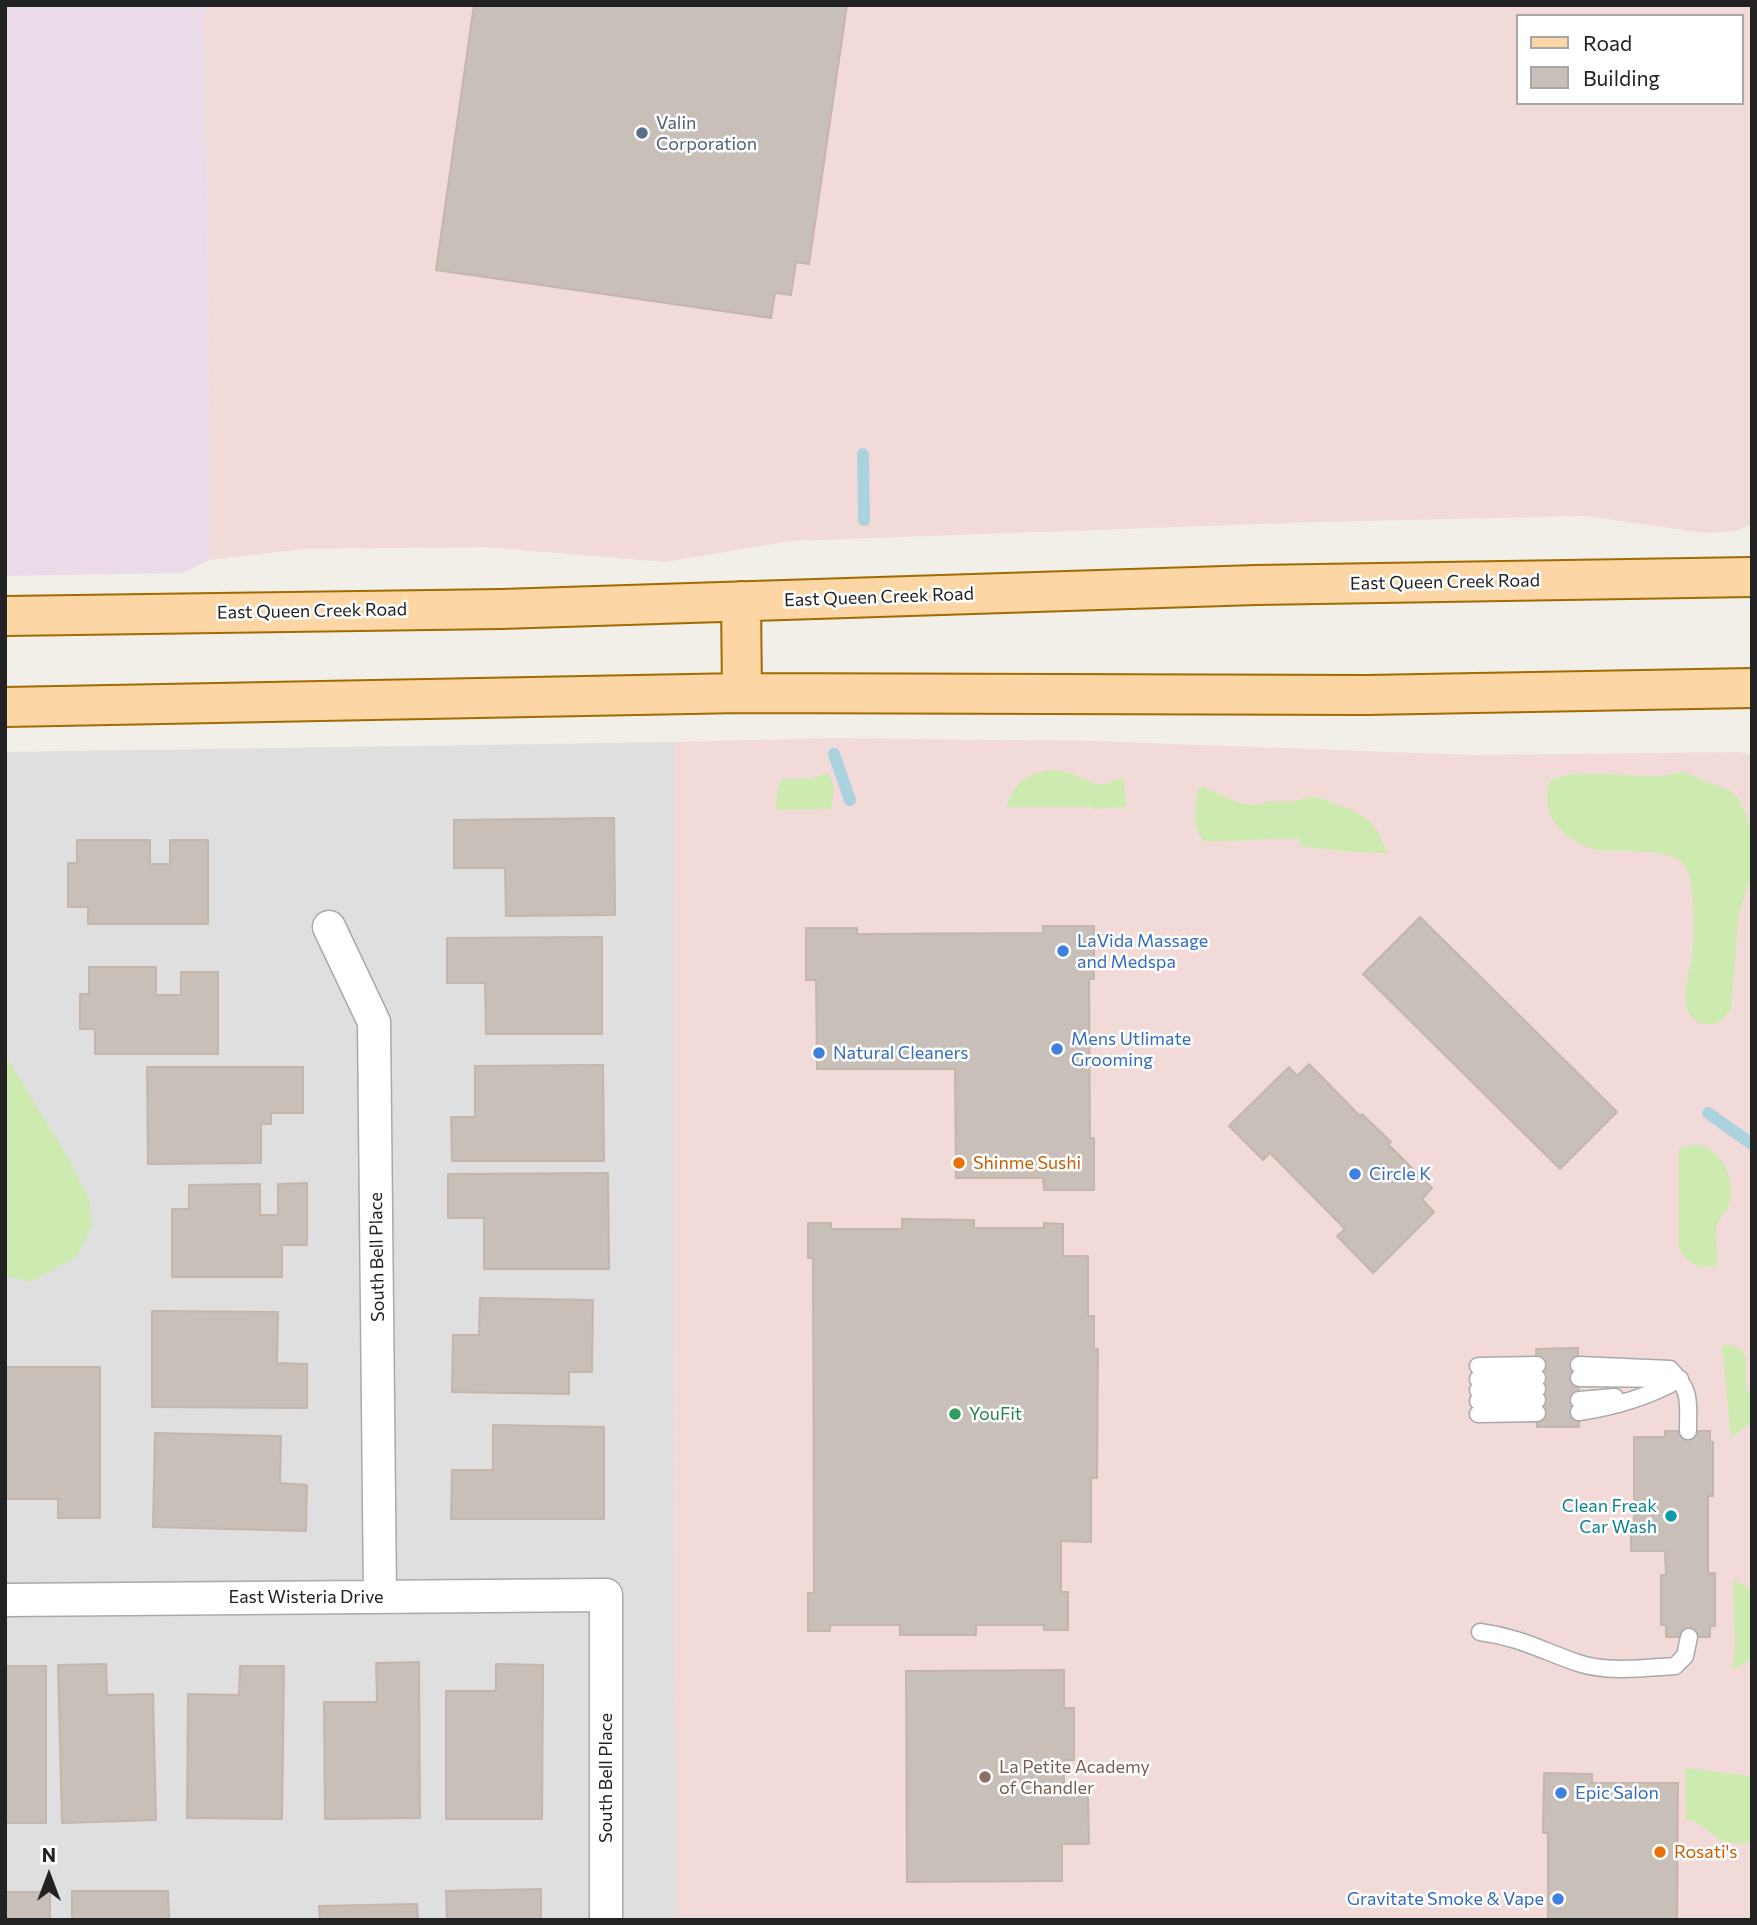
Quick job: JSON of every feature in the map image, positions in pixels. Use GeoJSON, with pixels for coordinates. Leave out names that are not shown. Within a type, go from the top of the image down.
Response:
{"type":"FeatureCollection","features":[{"type":"Feature","properties":{"kind":"main road","name":"East Queen Creek Road"},"geometry":{"type":"LineString","coordinates":[[5,616],[501,608],[1270,585],[1752,577]]}},
{"type":"Feature","properties":{"kind":"main road"},"geometry":{"type":"LineString","coordinates":[[741,601],[742,693]]}},
{"type":"Feature","properties":{"kind":"main road"},"geometry":{"type":"LineString","coordinates":[[5,707],[742,693],[1366,695],[1752,688]]}},
{"type":"Feature","properties":{"kind":"street","name":"South Bell Place"},"geometry":{"type":"LineString","coordinates":[[329,927],[374,1022],[380,1597]]}},
{"type":"Feature","properties":{"kind":"street","name":"South Bell Place"},"geometry":{"type":"LineString","coordinates":[[606,1594],[606,1920]]}},
{"type":"Feature","properties":{"kind":"street","name":"East Wisteria Drive"},"geometry":{"type":"LineString","coordinates":[[5,1600],[606,1594]]}},
{"type":"Feature","properties":{"kind":"lane"},"geometry":{"type":"LineString","coordinates":[[1578,1389],[1670,1369],[1685,1385],[1688,1398],[1688,1431]]}},
{"type":"Feature","properties":{"kind":"lane"},"geometry":{"type":"LineString","coordinates":[[1578,1389],[1619,1404],[1664,1388],[1680,1379]]}},
{"type":"Feature","properties":{"kind":"lane"},"geometry":{"type":"LineString","coordinates":[[1578,1389],[1664,1388]]}},
{"type":"Feature","properties":{"kind":"lane"},"geometry":{"type":"LineString","coordinates":[[1478,1390],[1536,1389]]}},
{"type":"Feature","properties":{"kind":"lane"},"geometry":{"type":"LineString","coordinates":[[1478,1390],[1536,1389]]}},
{"type":"Feature","properties":{"kind":"lane"},"geometry":{"type":"LineString","coordinates":[[1478,1390],[1536,1389]]}},
{"type":"Feature","properties":{"kind":"lane"},"geometry":{"type":"LineString","coordinates":[[1480,1632],[1525,1641],[1580,1664],[1612,1669],[1675,1666],[1685,1656],[1689,1637]]}},
{"type":"Feature","properties":{"kind":"shaded area"},"geometry":{"type":"Polygon","coordinates":[[[5,5],[206,5],[210,560],[182,573],[5,576],[5,5]]]}},
{"type":"Feature","properties":{"kind":"shaded area"},"geometry":{"type":"Polygon","coordinates":[[[206,5],[1752,5],[1752,524],[1735,531],[1704,533],[1586,516],[1317,522],[791,541],[666,562],[485,547],[303,549],[210,560],[206,5]]]}},
{"type":"Feature","properties":{"kind":"shaded area"},"geometry":{"type":"Polygon","coordinates":[[[833,738],[1092,741],[1472,755],[1739,752],[1752,755],[1752,1920],[677,1920],[674,1549],[675,742],[833,738]]]}},
{"type":"Feature","properties":{"kind":"shaded area"},"geometry":{"type":"Polygon","coordinates":[[[675,742],[677,1920],[5,1920],[5,752],[675,742]]]}},
{"type":"Feature","properties":{"kind":"green space"},"geometry":{"type":"Polygon","coordinates":[[[1051,770],[1067,772],[1096,784],[1105,784],[1123,777],[1127,807],[1006,807],[1022,781],[1034,774],[1051,770]]]}},
{"type":"Feature","properties":{"kind":"green space"},"geometry":{"type":"Polygon","coordinates":[[[1684,772],[1730,791],[1739,799],[1752,830],[1752,872],[1739,914],[1731,1008],[1723,1019],[1715,1024],[1702,1024],[1694,1020],[1686,1004],[1693,925],[1691,885],[1686,867],[1679,860],[1659,853],[1599,850],[1584,846],[1557,826],[1547,803],[1549,783],[1570,775],[1662,776],[1684,772]]]}},
{"type":"Feature","properties":{"kind":"green space"},"geometry":{"type":"Polygon","coordinates":[[[829,773],[834,789],[831,809],[775,810],[782,779],[809,779],[829,773]]]}},
{"type":"Feature","properties":{"kind":"green space"},"geometry":{"type":"Polygon","coordinates":[[[1202,786],[1239,803],[1257,805],[1311,797],[1324,799],[1368,820],[1377,830],[1387,853],[1300,846],[1299,838],[1204,842],[1197,830],[1195,817],[1198,790],[1202,786]]]}},
{"type":"Feature","properties":{"kind":"green space"},"geometry":{"type":"Polygon","coordinates":[[[5,1055],[68,1157],[89,1199],[92,1225],[77,1256],[31,1282],[5,1276],[5,1055]]]}},
{"type":"Feature","properties":{"kind":"green space"},"geometry":{"type":"Polygon","coordinates":[[[1705,1146],[1715,1153],[1725,1166],[1730,1182],[1728,1207],[1716,1231],[1717,1265],[1711,1267],[1696,1265],[1679,1250],[1679,1148],[1705,1146]]]}},
{"type":"Feature","properties":{"kind":"green space"},"geometry":{"type":"Polygon","coordinates":[[[1722,1345],[1736,1346],[1742,1350],[1746,1360],[1746,1388],[1752,1397],[1752,1421],[1731,1438],[1722,1345]]]}},
{"type":"Feature","properties":{"kind":"green space"},"geometry":{"type":"Polygon","coordinates":[[[1733,1580],[1752,1589],[1752,1660],[1732,1670],[1735,1643],[1733,1580]]]}},
{"type":"Feature","properties":{"kind":"green space"},"geometry":{"type":"Polygon","coordinates":[[[1685,1768],[1752,1776],[1752,1842],[1728,1842],[1695,1822],[1686,1820],[1685,1768]]]}},
{"type":"Feature","properties":{"kind":"building","name":"Valin Corporation"},"geometry":{"type":"Polygon","coordinates":[[[474,5],[847,5],[809,264],[796,262],[791,295],[775,293],[771,318],[436,270],[474,5]]]}},
{"type":"Feature","properties":{"kind":"building"},"geometry":{"type":"Polygon","coordinates":[[[614,818],[615,915],[506,916],[505,868],[454,868],[454,820],[614,818]]]}},
{"type":"Feature","properties":{"kind":"building"},"geometry":{"type":"Polygon","coordinates":[[[77,840],[150,840],[150,864],[170,864],[170,840],[208,840],[208,924],[88,924],[88,907],[68,907],[68,863],[77,863],[77,840]]]}},
{"type":"Feature","properties":{"kind":"building"},"geometry":{"type":"Polygon","coordinates":[[[1420,917],[1617,1112],[1560,1169],[1363,974],[1420,917]]]}},
{"type":"Feature","properties":{"kind":"building"},"geometry":{"type":"Polygon","coordinates":[[[1043,926],[1094,926],[1094,979],[1089,979],[1090,1138],[1094,1138],[1094,1190],[1044,1190],[1043,1178],[956,1178],[955,1069],[817,1069],[816,980],[806,980],[806,928],[857,928],[857,934],[1043,933],[1043,926]]]}},
{"type":"Feature","properties":{"kind":"building"},"geometry":{"type":"Polygon","coordinates":[[[602,937],[602,1034],[486,1034],[485,983],[447,983],[447,938],[602,937]]]}},
{"type":"Feature","properties":{"kind":"building"},"geometry":{"type":"Polygon","coordinates":[[[89,967],[156,967],[156,995],[181,995],[181,972],[218,972],[218,1054],[95,1054],[95,1029],[80,1029],[80,994],[89,994],[89,967]]]}},
{"type":"Feature","properties":{"kind":"building","name":"Circle K"},"geometry":{"type":"Polygon","coordinates":[[[1309,1064],[1360,1116],[1362,1114],[1391,1142],[1388,1144],[1432,1188],[1422,1199],[1434,1212],[1373,1273],[1337,1236],[1345,1229],[1270,1153],[1263,1160],[1229,1126],[1289,1067],[1297,1076],[1309,1064]]]}},
{"type":"Feature","properties":{"kind":"building"},"geometry":{"type":"Polygon","coordinates":[[[603,1065],[604,1161],[452,1161],[451,1117],[475,1117],[475,1066],[603,1065]]]}},
{"type":"Feature","properties":{"kind":"building"},"geometry":{"type":"Polygon","coordinates":[[[147,1067],[303,1067],[303,1113],[271,1113],[271,1124],[261,1124],[261,1163],[148,1164],[147,1067]]]}},
{"type":"Feature","properties":{"kind":"building"},"geometry":{"type":"Polygon","coordinates":[[[608,1173],[609,1269],[484,1269],[484,1218],[448,1218],[448,1174],[608,1173]]]}},
{"type":"Feature","properties":{"kind":"building"},"geometry":{"type":"Polygon","coordinates":[[[307,1183],[307,1245],[282,1245],[282,1277],[172,1277],[172,1209],[189,1209],[189,1185],[260,1184],[260,1215],[278,1215],[278,1184],[307,1183]]]}},
{"type":"Feature","properties":{"kind":"building","name":"YouFit"},"geometry":{"type":"Polygon","coordinates":[[[902,1219],[974,1220],[974,1228],[1044,1228],[1044,1223],[1063,1224],[1063,1256],[1088,1256],[1088,1316],[1094,1316],[1094,1349],[1098,1349],[1097,1478],[1091,1478],[1091,1542],[1061,1541],[1061,1592],[1068,1592],[1068,1630],[1044,1630],[1044,1625],[976,1625],[976,1635],[900,1635],[900,1625],[830,1625],[830,1631],[808,1631],[808,1593],[814,1593],[813,1258],[808,1258],[808,1223],[831,1223],[831,1229],[902,1229],[902,1219]]]}},
{"type":"Feature","properties":{"kind":"building"},"geometry":{"type":"Polygon","coordinates":[[[480,1298],[593,1300],[592,1372],[569,1372],[569,1394],[452,1392],[453,1335],[479,1335],[480,1298]]]}},
{"type":"Feature","properties":{"kind":"building"},"geometry":{"type":"Polygon","coordinates":[[[152,1311],[278,1312],[277,1363],[307,1364],[307,1408],[152,1407],[152,1311]]]}},
{"type":"Feature","properties":{"kind":"building"},"geometry":{"type":"Polygon","coordinates":[[[1578,1348],[1579,1427],[1537,1427],[1536,1349],[1578,1348]]]}},
{"type":"Feature","properties":{"kind":"building"},"geometry":{"type":"Polygon","coordinates":[[[5,1367],[100,1367],[100,1518],[58,1518],[58,1499],[5,1499],[5,1367]]]}},
{"type":"Feature","properties":{"kind":"building"},"geometry":{"type":"Polygon","coordinates":[[[493,1425],[604,1427],[604,1519],[451,1519],[452,1470],[493,1470],[493,1425]]]}},
{"type":"Feature","properties":{"kind":"building","name":"Clean Freak Car Wash"},"geometry":{"type":"Polygon","coordinates":[[[1665,1431],[1710,1431],[1710,1442],[1713,1442],[1713,1496],[1708,1496],[1708,1573],[1715,1573],[1715,1626],[1710,1626],[1710,1637],[1666,1637],[1666,1625],[1661,1625],[1661,1575],[1666,1575],[1665,1551],[1631,1551],[1631,1535],[1634,1535],[1634,1437],[1665,1437],[1665,1431]]]}},
{"type":"Feature","properties":{"kind":"building"},"geometry":{"type":"Polygon","coordinates":[[[155,1433],[281,1436],[280,1483],[307,1485],[306,1531],[153,1527],[155,1433]]]}},
{"type":"Feature","properties":{"kind":"building"},"geometry":{"type":"Polygon","coordinates":[[[419,1662],[420,1818],[325,1819],[324,1702],[377,1702],[376,1663],[419,1662]]]}},
{"type":"Feature","properties":{"kind":"building"},"geometry":{"type":"Polygon","coordinates":[[[106,1664],[107,1695],[153,1694],[156,1820],[62,1823],[58,1665],[106,1664]]]}},
{"type":"Feature","properties":{"kind":"building"},"geometry":{"type":"Polygon","coordinates":[[[496,1664],[543,1665],[542,1819],[446,1819],[446,1691],[496,1691],[496,1664]]]}},
{"type":"Feature","properties":{"kind":"building"},"geometry":{"type":"Polygon","coordinates":[[[5,1666],[46,1666],[46,1823],[5,1823],[5,1666]]]}},
{"type":"Feature","properties":{"kind":"building"},"geometry":{"type":"Polygon","coordinates":[[[240,1666],[284,1666],[282,1819],[187,1818],[188,1694],[239,1695],[240,1666]]]}},
{"type":"Feature","properties":{"kind":"building","name":"La Petite Academy of Chandler"},"geometry":{"type":"Polygon","coordinates":[[[1064,1670],[1064,1708],[1074,1708],[1074,1760],[1064,1760],[1064,1794],[1088,1794],[1089,1844],[1062,1844],[1062,1881],[907,1882],[906,1671],[1064,1670]]]}},
{"type":"Feature","properties":{"kind":"building"},"geometry":{"type":"Polygon","coordinates":[[[1544,1773],[1592,1774],[1592,1783],[1678,1783],[1677,1920],[1548,1920],[1548,1833],[1543,1833],[1544,1773]]]}},
{"type":"Feature","properties":{"kind":"building"},"geometry":{"type":"Polygon","coordinates":[[[541,1889],[541,1920],[447,1920],[446,1891],[541,1889]]]}},
{"type":"Feature","properties":{"kind":"building"},"geometry":{"type":"Polygon","coordinates":[[[72,1891],[168,1891],[169,1920],[72,1920],[72,1891]]]}},
{"type":"Feature","properties":{"kind":"building"},"geometry":{"type":"Polygon","coordinates":[[[5,1892],[50,1892],[50,1920],[5,1920],[5,1892]]]}},
{"type":"Feature","properties":{"kind":"building"},"geometry":{"type":"Polygon","coordinates":[[[417,1904],[418,1920],[320,1920],[319,1906],[417,1904]]]}},
{"type":"Feature","properties":{"kind":"waterway"},"geometry":{"type":"LineString","coordinates":[[863,454],[864,520]]}},
{"type":"Feature","properties":{"kind":"waterway"},"geometry":{"type":"LineString","coordinates":[[834,754],[850,800]]}},
{"type":"Feature","properties":{"kind":"waterway"},"geometry":{"type":"LineString","coordinates":[[1708,1113],[1752,1144]]}},
{"type":"Feature","properties":{"kind":"place","name":"Valin Corporation"},"geometry":{"type":"Point","coordinates":[642,133]}},
{"type":"Feature","properties":{"kind":"place","name":"LaVida Massage and Medspa"},"geometry":{"type":"Point","coordinates":[1063,951]}},
{"type":"Feature","properties":{"kind":"place","name":"Mens Utlimate Grooming"},"geometry":{"type":"Point","coordinates":[1057,1049]}},
{"type":"Feature","properties":{"kind":"place","name":"Natural Cleaners"},"geometry":{"type":"Point","coordinates":[819,1053]}},
{"type":"Feature","properties":{"kind":"place","name":"Shinme Sushi"},"geometry":{"type":"Point","coordinates":[959,1163]}},
{"type":"Feature","properties":{"kind":"place","name":"Circle K"},"geometry":{"type":"Point","coordinates":[1355,1174]}},
{"type":"Feature","properties":{"kind":"place","name":"YouFit"},"geometry":{"type":"Point","coordinates":[955,1414]}},
{"type":"Feature","properties":{"kind":"place","name":"Clean Freak Car Wash"},"geometry":{"type":"Point","coordinates":[1671,1516]}},
{"type":"Feature","properties":{"kind":"place","name":"La Petite Academy of Chandler"},"geometry":{"type":"Point","coordinates":[985,1777]}},
{"type":"Feature","properties":{"kind":"place","name":"Epic Salon"},"geometry":{"type":"Point","coordinates":[1561,1793]}},
{"type":"Feature","properties":{"kind":"place","name":"Rosati's"},"geometry":{"type":"Point","coordinates":[1660,1852]}},
{"type":"Feature","properties":{"kind":"place","name":"Gravitate Smoke & Vape"},"geometry":{"type":"Point","coordinates":[1558,1899]}}]}
